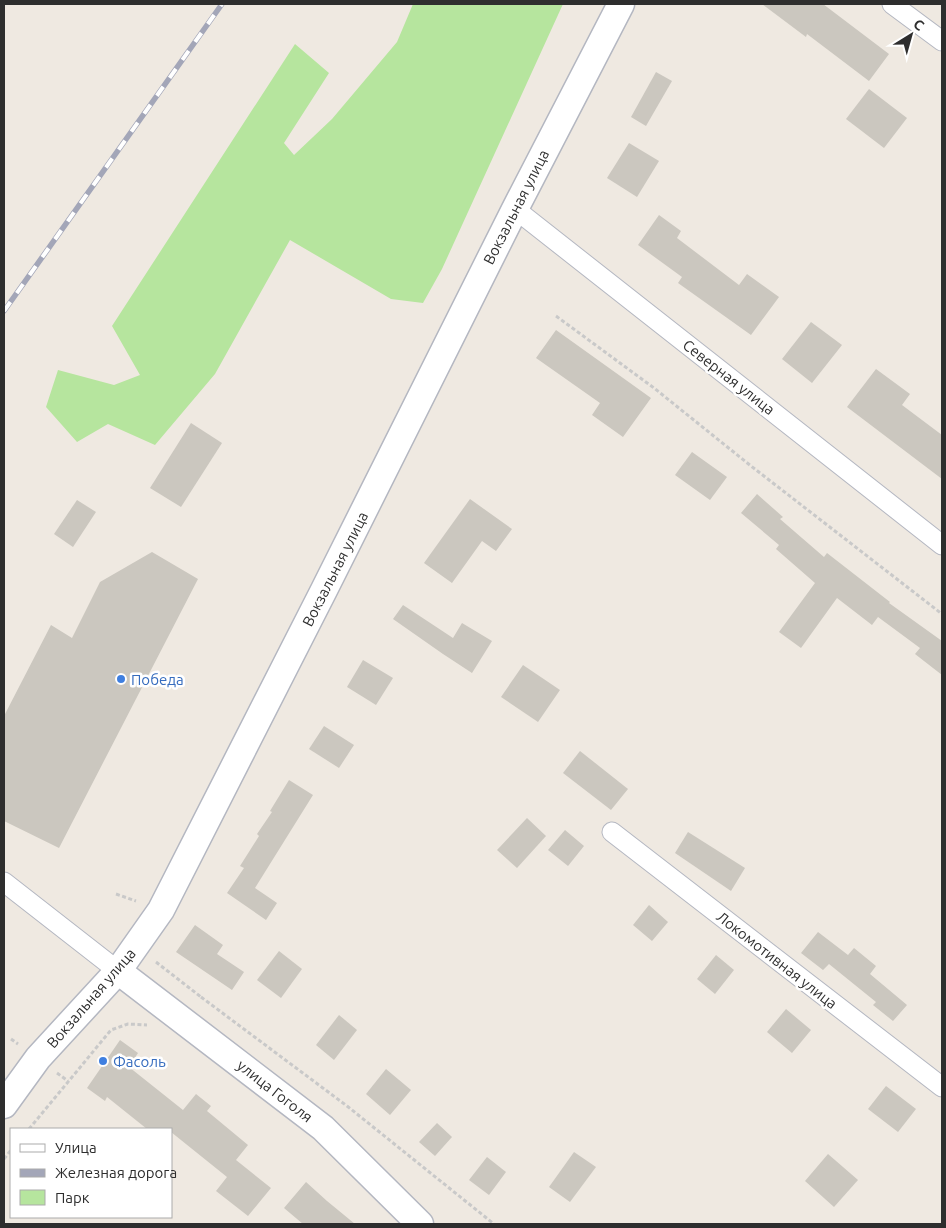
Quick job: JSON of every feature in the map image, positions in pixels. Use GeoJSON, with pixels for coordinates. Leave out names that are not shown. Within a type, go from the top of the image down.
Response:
{"type":"FeatureCollection","features":[{"type":"Feature","properties":{"kind":"main road","name":"Вокзальная улица"},"geometry":{"type":"LineString","coordinates":[[4,1105],[38,1058],[118,971],[161,910],[515,209],[621,4]]}},
{"type":"Feature","properties":{"kind":"main road","name":"улица Гоголя"},"geometry":{"type":"LineString","coordinates":[[118,971],[323,1128],[420,1224]]}},
{"type":"Feature","properties":{"kind":"street"},"geometry":{"type":"LineString","coordinates":[[892,4],[942,41]]}},
{"type":"Feature","properties":{"kind":"street","name":"Северная улица"},"geometry":{"type":"LineString","coordinates":[[515,209],[942,545]]}},
{"type":"Feature","properties":{"kind":"street","name":"Локомотивная улица"},"geometry":{"type":"LineString","coordinates":[[612,832],[942,1087]]}},
{"type":"Feature","properties":{"kind":"street"},"geometry":{"type":"LineString","coordinates":[[4,882],[118,971]]}},
{"type":"Feature","properties":{"kind":"path"},"geometry":{"type":"LineString","coordinates":[[556,316],[654,388],[942,614]]}},
{"type":"Feature","properties":{"kind":"path"},"geometry":{"type":"LineString","coordinates":[[116,894],[161,910]]}},
{"type":"Feature","properties":{"kind":"path"},"geometry":{"type":"LineString","coordinates":[[156,953],[156,962],[347,1106],[494,1224]]}},
{"type":"Feature","properties":{"kind":"path"},"geometry":{"type":"LineString","coordinates":[[184,1020],[201,997]]}},
{"type":"Feature","properties":{"kind":"path"},"geometry":{"type":"LineString","coordinates":[[30,1128],[111,1030],[128,1024],[149,1025]]}},
{"type":"Feature","properties":{"kind":"green space"},"geometry":{"type":"Polygon","coordinates":[[[413,4],[563,4],[442,269],[423,303],[391,299],[290,240],[215,374],[155,445],[108,424],[77,442],[46,407],[58,370],[114,385],[140,375],[112,326],[295,44],[329,73],[284,143],[294,155],[332,119],[397,42],[413,4]]]}},
{"type":"Feature","properties":{"kind":"building"},"geometry":{"type":"Polygon","coordinates":[[[762,4],[823,4],[889,54],[869,81],[807,34],[806,37],[762,4]]]}},
{"type":"Feature","properties":{"kind":"building"},"geometry":{"type":"Polygon","coordinates":[[[656,72],[672,81],[646,126],[631,117],[656,72]]]}},
{"type":"Feature","properties":{"kind":"building"},"geometry":{"type":"Polygon","coordinates":[[[869,89],[907,118],[884,148],[846,119],[869,89]]]}},
{"type":"Feature","properties":{"kind":"building"},"geometry":{"type":"Polygon","coordinates":[[[629,143],[659,161],[637,197],[607,178],[629,143]]]}},
{"type":"Feature","properties":{"kind":"building"},"geometry":{"type":"Polygon","coordinates":[[[659,215],[681,231],[677,238],[739,285],[747,274],[779,297],[751,335],[678,283],[682,277],[638,245],[659,215]]]}},
{"type":"Feature","properties":{"kind":"building"},"geometry":{"type":"Polygon","coordinates":[[[811,322],[842,345],[812,383],[782,359],[811,322]]]}},
{"type":"Feature","properties":{"kind":"building"},"geometry":{"type":"Polygon","coordinates":[[[556,330],[651,398],[623,437],[592,415],[600,403],[536,358],[556,330]]]}},
{"type":"Feature","properties":{"kind":"building"},"geometry":{"type":"Polygon","coordinates":[[[876,369],[910,394],[902,405],[942,435],[942,479],[847,407],[876,369]]]}},
{"type":"Feature","properties":{"kind":"building"},"geometry":{"type":"Polygon","coordinates":[[[191,423],[222,443],[181,507],[150,488],[191,423]]]}},
{"type":"Feature","properties":{"kind":"building"},"geometry":{"type":"Polygon","coordinates":[[[692,452],[727,477],[710,500],[675,475],[692,452]]]}},
{"type":"Feature","properties":{"kind":"building"},"geometry":{"type":"Polygon","coordinates":[[[757,494],[783,517],[780,519],[824,557],[827,553],[889,603],[942,641],[942,675],[915,654],[920,648],[878,617],[872,625],[837,598],[801,648],[779,632],[815,583],[776,549],[779,545],[741,513],[757,494]]]}},
{"type":"Feature","properties":{"kind":"building"},"geometry":{"type":"Polygon","coordinates":[[[470,499],[512,529],[496,551],[482,541],[452,583],[424,563],[470,499]]]}},
{"type":"Feature","properties":{"kind":"building"},"geometry":{"type":"Polygon","coordinates":[[[77,500],[96,512],[73,547],[54,534],[77,500]]]}},
{"type":"Feature","properties":{"kind":"building"},"geometry":{"type":"Polygon","coordinates":[[[152,552],[198,579],[59,848],[4,821],[4,716],[51,625],[72,638],[100,582],[152,552]]]}},
{"type":"Feature","properties":{"kind":"building"},"geometry":{"type":"Polygon","coordinates":[[[403,605],[453,638],[462,623],[492,641],[472,673],[393,619],[403,605]]]}},
{"type":"Feature","properties":{"kind":"building"},"geometry":{"type":"Polygon","coordinates":[[[363,660],[393,678],[376,705],[347,687],[363,660]]]}},
{"type":"Feature","properties":{"kind":"building"},"geometry":{"type":"Polygon","coordinates":[[[523,665],[560,690],[538,722],[501,697],[523,665]]]}},
{"type":"Feature","properties":{"kind":"building"},"geometry":{"type":"Polygon","coordinates":[[[324,726],[354,745],[339,768],[309,749],[324,726]]]}},
{"type":"Feature","properties":{"kind":"building"},"geometry":{"type":"Polygon","coordinates":[[[580,751],[628,789],[611,810],[563,773],[580,751]]]}},
{"type":"Feature","properties":{"kind":"building"},"geometry":{"type":"Polygon","coordinates":[[[289,780],[313,795],[255,888],[277,903],[266,920],[227,893],[244,868],[240,866],[259,836],[257,834],[272,812],[270,811],[289,780]]]}},
{"type":"Feature","properties":{"kind":"building"},"geometry":{"type":"Polygon","coordinates":[[[527,818],[546,836],[517,868],[497,850],[527,818]]]}},
{"type":"Feature","properties":{"kind":"building"},"geometry":{"type":"Polygon","coordinates":[[[565,830],[584,846],[568,866],[548,850],[565,830]]]}},
{"type":"Feature","properties":{"kind":"building"},"geometry":{"type":"Polygon","coordinates":[[[688,832],[745,868],[731,891],[675,853],[688,832]]]}},
{"type":"Feature","properties":{"kind":"building"},"geometry":{"type":"Polygon","coordinates":[[[649,905],[668,922],[652,941],[633,925],[649,905]]]}},
{"type":"Feature","properties":{"kind":"building"},"geometry":{"type":"Polygon","coordinates":[[[195,925],[223,945],[217,954],[244,972],[232,990],[176,952],[195,925]]]}},
{"type":"Feature","properties":{"kind":"building"},"geometry":{"type":"Polygon","coordinates":[[[818,932],[848,955],[854,948],[876,966],[870,974],[907,1005],[893,1021],[873,1005],[876,1002],[829,964],[823,970],[801,953],[818,932]]]}},
{"type":"Feature","properties":{"kind":"building"},"geometry":{"type":"Polygon","coordinates":[[[279,951],[302,969],[281,998],[257,980],[279,951]]]}},
{"type":"Feature","properties":{"kind":"building"},"geometry":{"type":"Polygon","coordinates":[[[716,955],[734,970],[715,994],[697,979],[716,955]]]}},
{"type":"Feature","properties":{"kind":"building"},"geometry":{"type":"Polygon","coordinates":[[[786,1009],[811,1030],[792,1053],[767,1032],[786,1009]]]}},
{"type":"Feature","properties":{"kind":"building"},"geometry":{"type":"Polygon","coordinates":[[[339,1015],[357,1030],[334,1060],[316,1045],[339,1015]]]}},
{"type":"Feature","properties":{"kind":"building"},"geometry":{"type":"Polygon","coordinates":[[[120,1040],[138,1053],[129,1067],[183,1110],[196,1094],[211,1106],[207,1111],[248,1145],[236,1160],[271,1188],[248,1216],[216,1191],[227,1177],[172,1133],[172,1128],[146,1128],[107,1097],[105,1101],[87,1088],[120,1040]]]}},
{"type":"Feature","properties":{"kind":"building"},"geometry":{"type":"Polygon","coordinates":[[[386,1069],[411,1090],[390,1115],[366,1094],[386,1069]]]}},
{"type":"Feature","properties":{"kind":"building"},"geometry":{"type":"Polygon","coordinates":[[[886,1086],[916,1109],[898,1132],[868,1109],[886,1086]]]}},
{"type":"Feature","properties":{"kind":"building"},"geometry":{"type":"Polygon","coordinates":[[[437,1123],[452,1137],[435,1156],[419,1142],[437,1123]]]}},
{"type":"Feature","properties":{"kind":"building"},"geometry":{"type":"Polygon","coordinates":[[[574,1152],[596,1167],[570,1202],[549,1187],[574,1152]]]}},
{"type":"Feature","properties":{"kind":"building"},"geometry":{"type":"Polygon","coordinates":[[[828,1154],[858,1180],[834,1207],[805,1181],[828,1154]]]}},
{"type":"Feature","properties":{"kind":"building"},"geometry":{"type":"Polygon","coordinates":[[[487,1157],[506,1172],[489,1195],[469,1180],[487,1157]]]}},
{"type":"Feature","properties":{"kind":"building"},"geometry":{"type":"Polygon","coordinates":[[[306,1182],[355,1224],[303,1224],[284,1208],[306,1182]]]}},
{"type":"Feature","properties":{"kind":"railway"},"geometry":{"type":"LineString","coordinates":[[4,311],[222,4]]}},
{"type":"Feature","properties":{"kind":"place","name":"Победа"},"geometry":{"type":"Point","coordinates":[121,679]}},
{"type":"Feature","properties":{"kind":"place","name":"Фасоль"},"geometry":{"type":"Point","coordinates":[103,1061]}}]}
